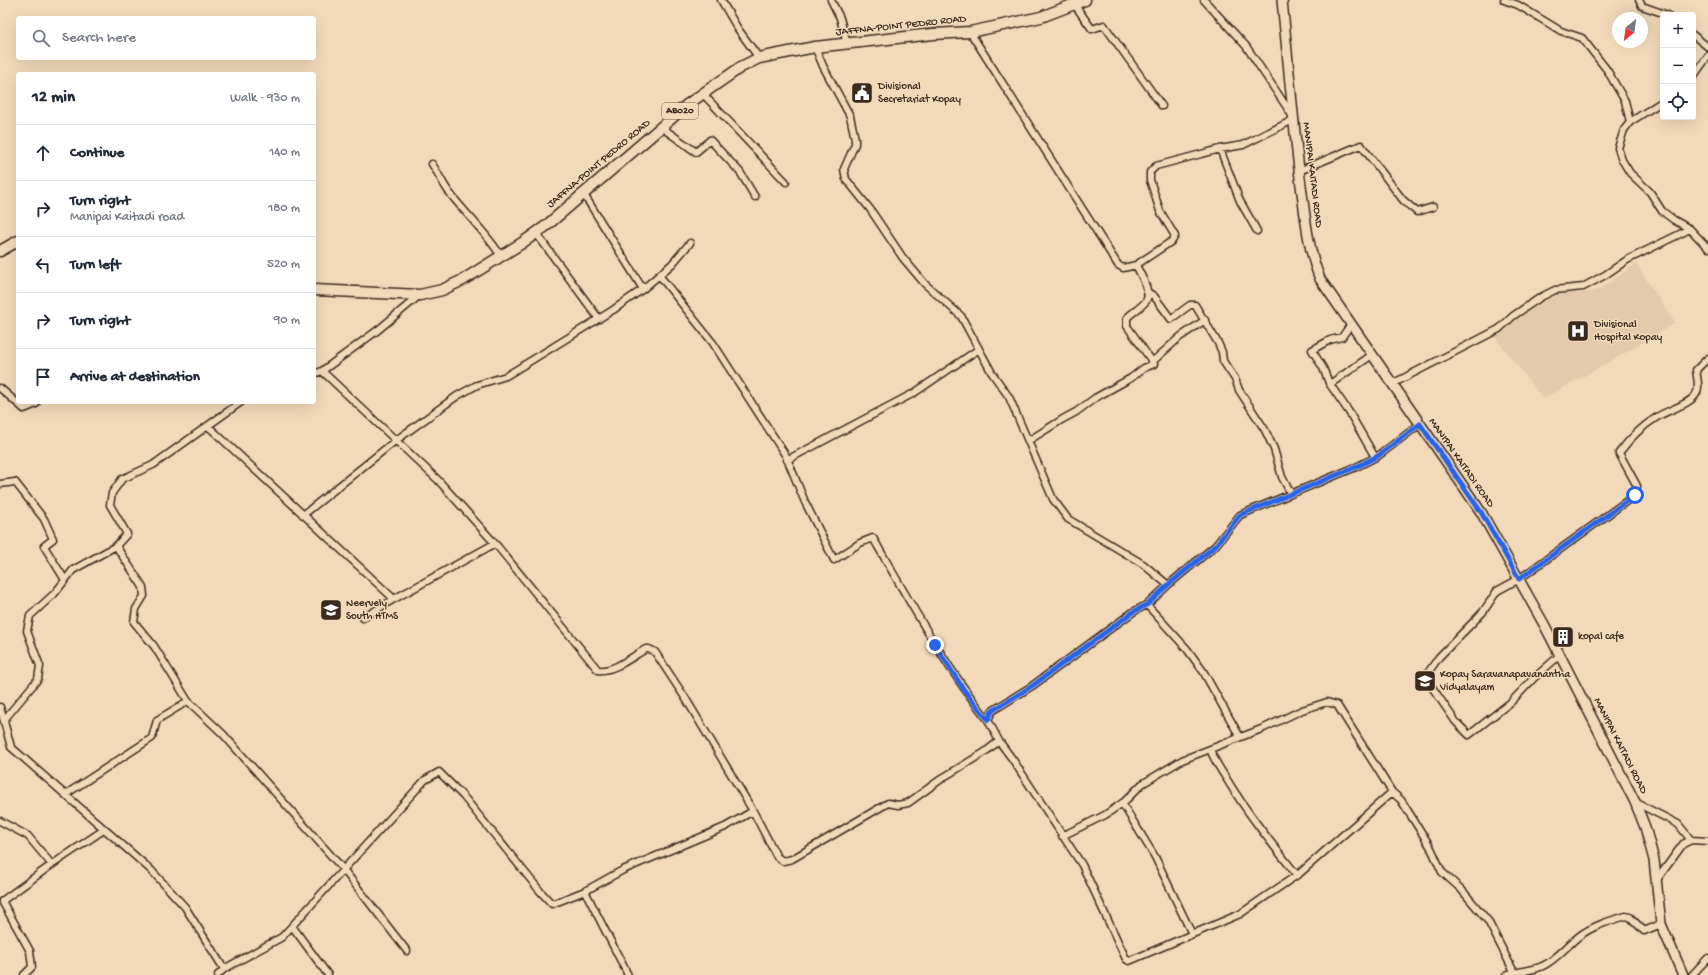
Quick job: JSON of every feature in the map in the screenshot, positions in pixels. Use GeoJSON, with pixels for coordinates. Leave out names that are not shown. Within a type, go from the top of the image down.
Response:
{"type":"FeatureCollection","features":[{"type":"Feature","properties":{"kind":"main road","name":"JAFFNA-POINT PEDRO ROAD"},"geometry":{"type":"LineString","coordinates":[[316,290],[420,295],[442,290],[463,280],[536,233],[703,94],[741,67],[759,58],[815,47],[933,34],[970,32],[1041,17],[1085,0]]}},
{"type":"Feature","properties":{"kind":"main road","name":"MANIPAI KAITADI ROAD"},"geometry":{"type":"LineString","coordinates":[[1282,0],[1293,118],[1308,239],[1313,260],[1320,279],[1481,512],[1560,655],[1635,802],[1645,827],[1654,860],[1655,882],[1662,924],[1683,975]]}},
{"type":"Feature","properties":{"kind":"main road"},"geometry":{"type":"LineString","coordinates":[[0,251],[16,242]]}},
{"type":"Feature","properties":{"kind":"street"},"geometry":{"type":"LineString","coordinates":[[721,0],[738,29],[759,58]]}},
{"type":"Feature","properties":{"kind":"street"},"geometry":{"type":"LineString","coordinates":[[831,0],[840,18],[848,44]]}},
{"type":"Feature","properties":{"kind":"street"},"geometry":{"type":"LineString","coordinates":[[970,32],[1118,265],[1123,268],[1136,266],[1172,241],[1175,236],[1160,211],[1150,180],[1150,172],[1156,166],[1220,149],[1243,145],[1293,118],[1246,46],[1204,0]]}},
{"type":"Feature","properties":{"kind":"street"},"geometry":{"type":"LineString","coordinates":[[1504,0],[1518,5],[1561,31],[1582,38],[1607,70],[1625,101],[1630,122]]}},
{"type":"Feature","properties":{"kind":"street"},"geometry":{"type":"LineString","coordinates":[[1639,0],[1642,6],[1660,12]]}},
{"type":"Feature","properties":{"kind":"street"},"geometry":{"type":"LineString","coordinates":[[1074,4],[1092,29],[1104,25],[1162,106]]}},
{"type":"Feature","properties":{"kind":"street"},"geometry":{"type":"LineString","coordinates":[[1696,37],[1708,47]]}},
{"type":"Feature","properties":{"kind":"street"},"geometry":{"type":"LineString","coordinates":[[815,47],[823,66],[850,116],[855,139],[844,169],[846,180],[870,209],[903,258],[925,284],[961,316],[992,373],[1010,397],[1053,499],[1068,519],[1143,564],[1168,585]]}},
{"type":"Feature","properties":{"kind":"street"},"geometry":{"type":"LineString","coordinates":[[1696,73],[1708,56]]}},
{"type":"Feature","properties":{"kind":"street"},"geometry":{"type":"LineString","coordinates":[[703,94],[786,182]]}},
{"type":"Feature","properties":{"kind":"street"},"geometry":{"type":"LineString","coordinates":[[1660,103],[1630,122],[1624,130],[1618,148],[1622,160],[1630,173],[1650,192],[1662,211],[1690,229],[1708,248]]}},
{"type":"Feature","properties":{"kind":"street"},"geometry":{"type":"LineString","coordinates":[[661,128],[696,152],[710,140],[740,172],[755,197]]}},
{"type":"Feature","properties":{"kind":"street"},"geometry":{"type":"LineString","coordinates":[[1299,171],[1361,145],[1403,200],[1418,212],[1433,207]]}},
{"type":"Feature","properties":{"kind":"street"},"geometry":{"type":"LineString","coordinates":[[1220,149],[1240,201],[1257,232]]}},
{"type":"Feature","properties":{"kind":"street"},"geometry":{"type":"LineString","coordinates":[[432,164],[451,195],[479,226],[501,256]]}},
{"type":"Feature","properties":{"kind":"street"},"geometry":{"type":"LineString","coordinates":[[583,193],[643,289]]}},
{"type":"Feature","properties":{"kind":"street"},"geometry":{"type":"LineString","coordinates":[[1392,384],[1498,329],[1513,316],[1548,293],[1555,290],[1583,287],[1605,275],[1627,260],[1690,229]]}},
{"type":"Feature","properties":{"kind":"street"},"geometry":{"type":"LineString","coordinates":[[536,233],[599,319]]}},
{"type":"Feature","properties":{"kind":"street"},"geometry":{"type":"LineString","coordinates":[[303,515],[395,441],[457,396],[478,385],[506,376],[599,319],[643,289],[672,264],[690,243]]}},
{"type":"Feature","properties":{"kind":"street"},"geometry":{"type":"LineString","coordinates":[[1136,266],[1147,292],[1146,301],[1127,318],[1127,326],[1152,362]]}},
{"type":"Feature","properties":{"kind":"street"},"geometry":{"type":"LineString","coordinates":[[659,275],[713,343],[787,460],[805,502],[834,560],[860,543],[873,538],[935,645],[964,690],[988,720],[999,741],[1082,865],[1126,959],[1129,961],[1240,914],[1297,875],[1392,792]]}},
{"type":"Feature","properties":{"kind":"street"},"geometry":{"type":"LineString","coordinates":[[1147,292],[1154,296],[1171,319],[1190,305],[1195,305],[1222,352],[1223,361],[1235,379],[1239,390],[1265,430],[1274,449],[1282,477],[1291,494]]}},
{"type":"Feature","properties":{"kind":"street"},"geometry":{"type":"LineString","coordinates":[[316,373],[322,371],[378,330],[420,295]]}},
{"type":"Feature","properties":{"kind":"street"},"geometry":{"type":"LineString","coordinates":[[1028,441],[1076,412],[1095,398],[1132,378],[1144,368],[1154,364],[1152,362],[1180,338],[1205,320]]}},
{"type":"Feature","properties":{"kind":"street"},"geometry":{"type":"LineString","coordinates":[[1351,324],[1342,337],[1330,340],[1312,350],[1323,368],[1330,384],[1349,412],[1375,458]]}},
{"type":"Feature","properties":{"kind":"street"},"geometry":{"type":"LineString","coordinates":[[787,460],[914,393],[979,349]]}},
{"type":"Feature","properties":{"kind":"street"},"geometry":{"type":"LineString","coordinates":[[1330,384],[1372,355]]}},
{"type":"Feature","properties":{"kind":"street"},"geometry":{"type":"LineString","coordinates":[[1560,655],[1534,678],[1511,702],[1469,735],[1456,722],[1426,681],[1425,677],[1439,658],[1483,612],[1492,596],[1519,579],[1635,495],[1637,486],[1619,453],[1631,436],[1657,417],[1691,400],[1697,394],[1698,388],[1696,370],[1708,358]]}},
{"type":"Feature","properties":{"kind":"street"},"geometry":{"type":"LineString","coordinates":[[322,371],[438,480],[494,544],[598,670],[604,671],[646,649],[655,652],[686,699],[753,811],[777,857],[783,861],[792,859],[888,803],[898,805],[908,803],[944,777],[985,752],[999,741]]}},
{"type":"Feature","properties":{"kind":"street"},"geometry":{"type":"LineString","coordinates":[[0,388],[16,403]]}},
{"type":"Feature","properties":{"kind":"street"},"geometry":{"type":"LineString","coordinates":[[18,404],[24,409],[36,404]]}},
{"type":"Feature","properties":{"kind":"street"},"geometry":{"type":"LineString","coordinates":[[4,720],[38,679],[40,666],[27,631],[30,616],[55,593],[73,570],[116,546],[127,534],[110,505],[112,493],[122,479],[153,465],[238,404]]}},
{"type":"Feature","properties":{"kind":"street"},"geometry":{"type":"LineString","coordinates":[[988,720],[992,711],[1032,686],[1133,612],[1147,605],[1168,585],[1215,546],[1240,515],[1375,458],[1420,424]]}},
{"type":"Feature","properties":{"kind":"street"},"geometry":{"type":"LineString","coordinates":[[208,426],[394,599]]}},
{"type":"Feature","properties":{"kind":"street"},"geometry":{"type":"LineString","coordinates":[[0,484],[15,482],[44,519],[53,539],[44,546],[65,580]]}},
{"type":"Feature","properties":{"kind":"street"},"geometry":{"type":"LineString","coordinates":[[363,618],[394,599],[494,544]]}},
{"type":"Feature","properties":{"kind":"street"},"geometry":{"type":"LineString","coordinates":[[116,546],[143,587],[144,596],[136,609],[134,622],[154,646],[188,701],[223,734],[343,869],[407,951]]}},
{"type":"Feature","properties":{"kind":"street"},"geometry":{"type":"LineString","coordinates":[[1147,605],[1187,649],[1203,671],[1240,737]]}},
{"type":"Feature","properties":{"kind":"street"},"geometry":{"type":"LineString","coordinates":[[66,794],[152,738],[157,720],[188,701]]}},
{"type":"Feature","properties":{"kind":"street"},"geometry":{"type":"LineString","coordinates":[[1062,836],[1106,815],[1122,803],[1142,784],[1182,760],[1264,728],[1302,710],[1327,702],[1337,705],[1392,792],[1401,800],[1430,846],[1442,872],[1461,889],[1488,921],[1514,972]]}},
{"type":"Feature","properties":{"kind":"street"},"geometry":{"type":"LineString","coordinates":[[0,708],[11,747],[151,870],[185,907],[224,969]]}},
{"type":"Feature","properties":{"kind":"street"},"geometry":{"type":"LineString","coordinates":[[1210,749],[1214,759],[1235,793],[1297,875]]}},
{"type":"Feature","properties":{"kind":"street"},"geometry":{"type":"LineString","coordinates":[[218,975],[224,969],[282,936],[425,780],[439,772],[463,796],[540,892],[552,904],[585,890],[623,870],[725,827],[753,811]]}},
{"type":"Feature","properties":{"kind":"street"},"geometry":{"type":"LineString","coordinates":[[1635,802],[1678,824],[1691,840]]}},
{"type":"Feature","properties":{"kind":"street"},"geometry":{"type":"LineString","coordinates":[[1122,803],[1154,857],[1192,934]]}},
{"type":"Feature","properties":{"kind":"street"},"geometry":{"type":"LineString","coordinates":[[0,821],[28,836],[52,865]]}},
{"type":"Feature","properties":{"kind":"street"},"geometry":{"type":"LineString","coordinates":[[24,975],[32,967],[30,951],[2,901],[105,829]]}},
{"type":"Feature","properties":{"kind":"street"},"geometry":{"type":"LineString","coordinates":[[1655,882],[1683,844],[1691,840],[1708,841]]}},
{"type":"Feature","properties":{"kind":"street"},"geometry":{"type":"LineString","coordinates":[[585,890],[628,975]]}},
{"type":"Feature","properties":{"kind":"street"},"geometry":{"type":"LineString","coordinates":[[1506,975],[1514,972],[1532,970],[1547,964],[1579,936],[1602,923],[1626,916],[1630,917],[1644,931],[1662,924]]}},
{"type":"Feature","properties":{"kind":"street"},"geometry":{"type":"LineString","coordinates":[[292,926],[328,975]]}},
{"type":"Feature","properties":{"kind":"street"},"geometry":{"type":"LineString","coordinates":[[1692,975],[1708,958]]}},
{"type":"Feature","properties":{"kind":"shaded area","name":"Divisional Hospital Kopay"},"geometry":{"type":"Polygon","coordinates":[[[1636,264],[1675,323],[1543,399],[1492,333],[1558,294],[1585,293],[1600,289],[1636,264]]]}},
{"type":"Feature","properties":{"kind":"place","name":"Divisional Secretariat Kopay"},"geometry":{"type":"Point","coordinates":[862,93]}},
{"type":"Feature","properties":{"kind":"place","name":"Divisional Hospital Kopay"},"geometry":{"type":"Point","coordinates":[1578,331]}},
{"type":"Feature","properties":{"kind":"place","name":"Neervely South HTMS"},"geometry":{"type":"Point","coordinates":[331,610]}},
{"type":"Feature","properties":{"kind":"place","name":"kopal cafe"},"geometry":{"type":"Point","coordinates":[1563,637]}},
{"type":"Feature","properties":{"kind":"place","name":"Kopay Saravanapavanantha Vidyalayam"},"geometry":{"type":"Point","coordinates":[1425,681]}},
{"type":"Feature","properties":{"kind":"route"},"geometry":{"type":"LineString","coordinates":[[935,645],[964,690],[988,720],[992,711],[1032,686],[1133,612],[1148,604],[1168,585],[1215,546],[1240,515],[1356,467],[1378,456],[1420,424],[1481,512],[1519,579],[1635,495]]}}]}
